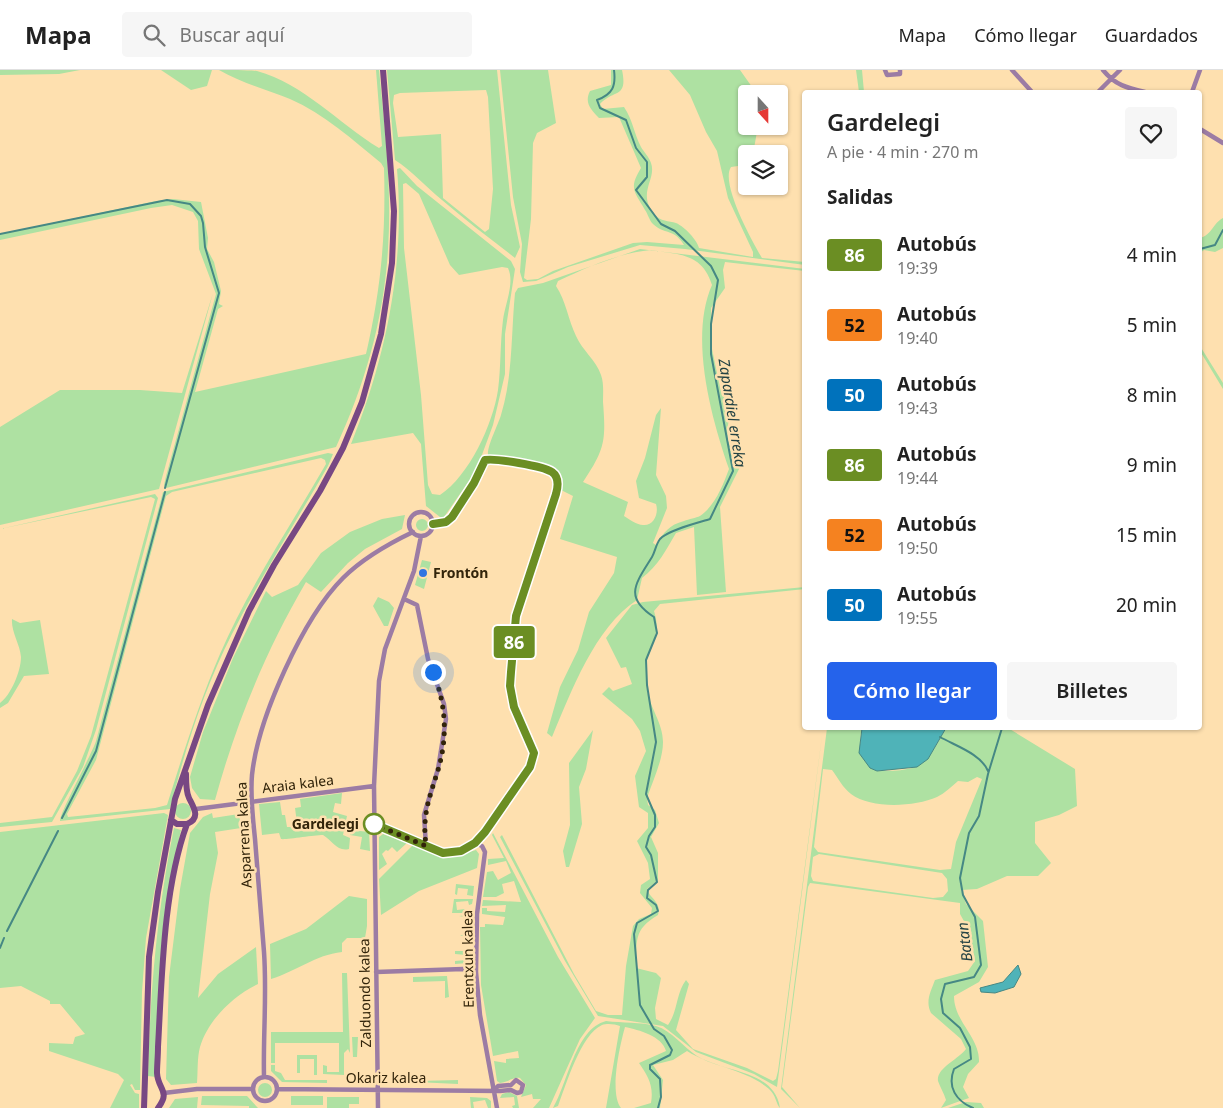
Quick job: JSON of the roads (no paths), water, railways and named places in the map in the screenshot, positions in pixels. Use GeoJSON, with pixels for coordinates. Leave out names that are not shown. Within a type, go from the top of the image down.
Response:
{"type":"FeatureCollection","features":[{"type":"Feature","properties":{"kind":"main road"},"geometry":{"type":"LineString","coordinates":[[145,1107],[145,1030],[149,957],[158,892],[175,799],[208,705],[229,655],[266,581],[320,491],[342,448],[362,402],[375,356],[389,285],[394,211],[383,70]]}},
{"type":"Feature","properties":{"kind":"main road"},"geometry":{"type":"LineString","coordinates":[[171,820],[177,824],[186,824],[194,819],[196,809],[190,800],[186,771]]}},
{"type":"Feature","properties":{"kind":"main road"},"geometry":{"type":"LineString","coordinates":[[175,799],[185,798],[190,800]]}},
{"type":"Feature","properties":{"kind":"main road"},"geometry":{"type":"LineString","coordinates":[[157,1108],[162,1103],[164,1094],[157,1066],[163,957],[172,890],[186,824]]}},
{"type":"Feature","properties":{"kind":"main road"},"geometry":{"type":"LineString","coordinates":[[144,1083],[160,1084]]}},
{"type":"Feature","properties":{"kind":"street"},"geometry":{"type":"LineString","coordinates":[[885,70],[887,75],[893,76],[900,74],[900,70]]}},
{"type":"Feature","properties":{"kind":"street"},"geometry":{"type":"LineString","coordinates":[[1012,70],[1030,90]]}},
{"type":"Feature","properties":{"kind":"street"},"geometry":{"type":"LineString","coordinates":[[1103,70],[1111,81],[1123,87],[1136,90]]}},
{"type":"Feature","properties":{"kind":"street"},"geometry":{"type":"LineString","coordinates":[[1100,90],[1120,70]]}},
{"type":"Feature","properties":{"kind":"street"},"geometry":{"type":"LineString","coordinates":[[1193,90],[1200,70]]}},
{"type":"Feature","properties":{"kind":"street"},"geometry":{"type":"LineString","coordinates":[[1202,130],[1223,143]]}},
{"type":"Feature","properties":{"kind":"street"},"geometry":{"type":"LineString","coordinates":[[374,824],[449,854],[461,851],[475,843],[492,822],[533,761],[532,747],[512,698],[511,672],[516,616],[558,485],[555,476],[547,470],[485,460],[474,483],[452,517],[446,522],[433,524]]}},
{"type":"Feature","properties":{"kind":"street"},"geometry":{"type":"LineString","coordinates":[[419,513],[428,515],[433,524],[430,532],[421,536],[413,532],[410,522],[414,515],[419,513]]}},
{"type":"Feature","properties":{"kind":"street","name":"Asparrena kalea"},"geometry":{"type":"LineString","coordinates":[[264,1078],[264,958],[251,801],[253,767],[263,729],[287,670],[314,616],[339,582],[359,564],[379,550],[413,532]]}},
{"type":"Feature","properties":{"kind":"street","name":"Zalduondo kalea"},"geometry":{"type":"LineString","coordinates":[[378,1108],[374,786],[381,664],[414,571],[421,536]]}},
{"type":"Feature","properties":{"kind":"street"},"geometry":{"type":"LineString","coordinates":[[404,599],[417,604],[428,659],[439,685],[445,712],[438,769],[424,815],[426,846]]}},
{"type":"Feature","properties":{"kind":"street","name":"Araia kalea"},"geometry":{"type":"LineString","coordinates":[[196,809],[374,786]]}},
{"type":"Feature","properties":{"kind":"street","name":"Erentxun kalea"},"geometry":{"type":"LineString","coordinates":[[475,843],[482,846],[485,852],[477,914],[476,972],[480,1015],[497,1108]]}},
{"type":"Feature","properties":{"kind":"street"},"geometry":{"type":"LineString","coordinates":[[376,972],[463,969],[476,972]]}},
{"type":"Feature","properties":{"kind":"street"},"geometry":{"type":"LineString","coordinates":[[264,1078],[273,1081],[277,1089],[272,1099],[264,1101],[256,1098],[253,1088],[256,1081],[264,1078]]}},
{"type":"Feature","properties":{"kind":"street","name":"Okariz kalea"},"geometry":{"type":"LineString","coordinates":[[277,1089],[378,1090],[494,1090],[511,1090],[519,1093],[523,1090],[523,1085],[516,1080],[511,1085],[498,1086],[494,1090]]}},
{"type":"Feature","properties":{"kind":"street"},"geometry":{"type":"LineString","coordinates":[[164,1094],[197,1089],[253,1088]]}},
{"type":"Feature","properties":{"kind":"street"},"geometry":{"type":"LineString","coordinates":[[264,1101],[264,1108]]}},
{"type":"Feature","properties":{"kind":"water"},"geometry":{"type":"Polygon","coordinates":[[[862,730],[945,730],[928,759],[917,767],[877,771],[870,768],[859,753],[862,730]]]}},
{"type":"Feature","properties":{"kind":"water"},"geometry":{"type":"Polygon","coordinates":[[[1018,965],[1021,974],[1014,987],[995,993],[981,992],[980,988],[1003,982],[1018,965]]]}},
{"type":"Feature","properties":{"kind":"waterway","name":"Zapardiel erreka"},"geometry":{"type":"LineString","coordinates":[[614,70],[614,85],[612,89],[607,95],[597,100],[600,108],[626,120],[636,148],[647,162],[647,177],[636,190],[661,224],[675,231],[711,266],[718,280],[711,324],[711,354],[733,471],[710,519],[676,530],[660,539],[635,589],[638,603],[654,617],[657,633],[646,660],[647,685],[656,742],[646,794],[655,815],[655,827],[649,836],[646,847],[651,855],[657,882],[648,890],[647,898],[656,905],[658,911],[637,923],[634,934],[640,1005],[654,1029],[664,1036],[672,1050],[670,1055],[650,1065],[650,1069],[660,1079],[661,1097],[658,1108]]}},
{"type":"Feature","properties":{"kind":"waterway"},"geometry":{"type":"LineString","coordinates":[[0,234],[167,200],[190,204],[201,216],[205,247],[219,293],[165,488]]}},
{"type":"Feature","properties":{"kind":"waterway","name":"Batan"},"geometry":{"type":"LineString","coordinates":[[1202,248],[1215,245],[1223,230]]}},
{"type":"Feature","properties":{"kind":"waterway","name":"Zapardiel erreka"},"geometry":{"type":"LineString","coordinates":[[732,467],[738,467]]}},
{"type":"Feature","properties":{"kind":"waterway"},"geometry":{"type":"LineString","coordinates":[[62,818],[96,751],[165,492]]}},
{"type":"Feature","properties":{"kind":"waterway","name":"Batan"},"geometry":{"type":"LineString","coordinates":[[973,1108],[962,1101],[954,1093],[952,1087],[954,1069],[971,1059],[970,1047],[960,1028],[943,1013],[941,999],[945,984],[974,977],[981,965],[975,917],[963,895],[960,878],[969,833],[979,816],[988,774],[1001,730]]}},
{"type":"Feature","properties":{"kind":"waterway"},"geometry":{"type":"LineString","coordinates":[[940,737],[974,755],[985,765],[988,771]]}},
{"type":"Feature","properties":{"kind":"waterway"},"geometry":{"type":"LineString","coordinates":[[7,931],[58,831]]}},
{"type":"Feature","properties":{"kind":"waterway"},"geometry":{"type":"LineString","coordinates":[[0,948],[4,938]]}},
{"type":"Feature","properties":{"kind":"place","name":"Frontón"},"geometry":{"type":"Point","coordinates":[423,573]}},
{"type":"Feature","properties":{"kind":"place","name":"Gardelegi"},"geometry":{"type":"Point","coordinates":[374,824]}}]}
